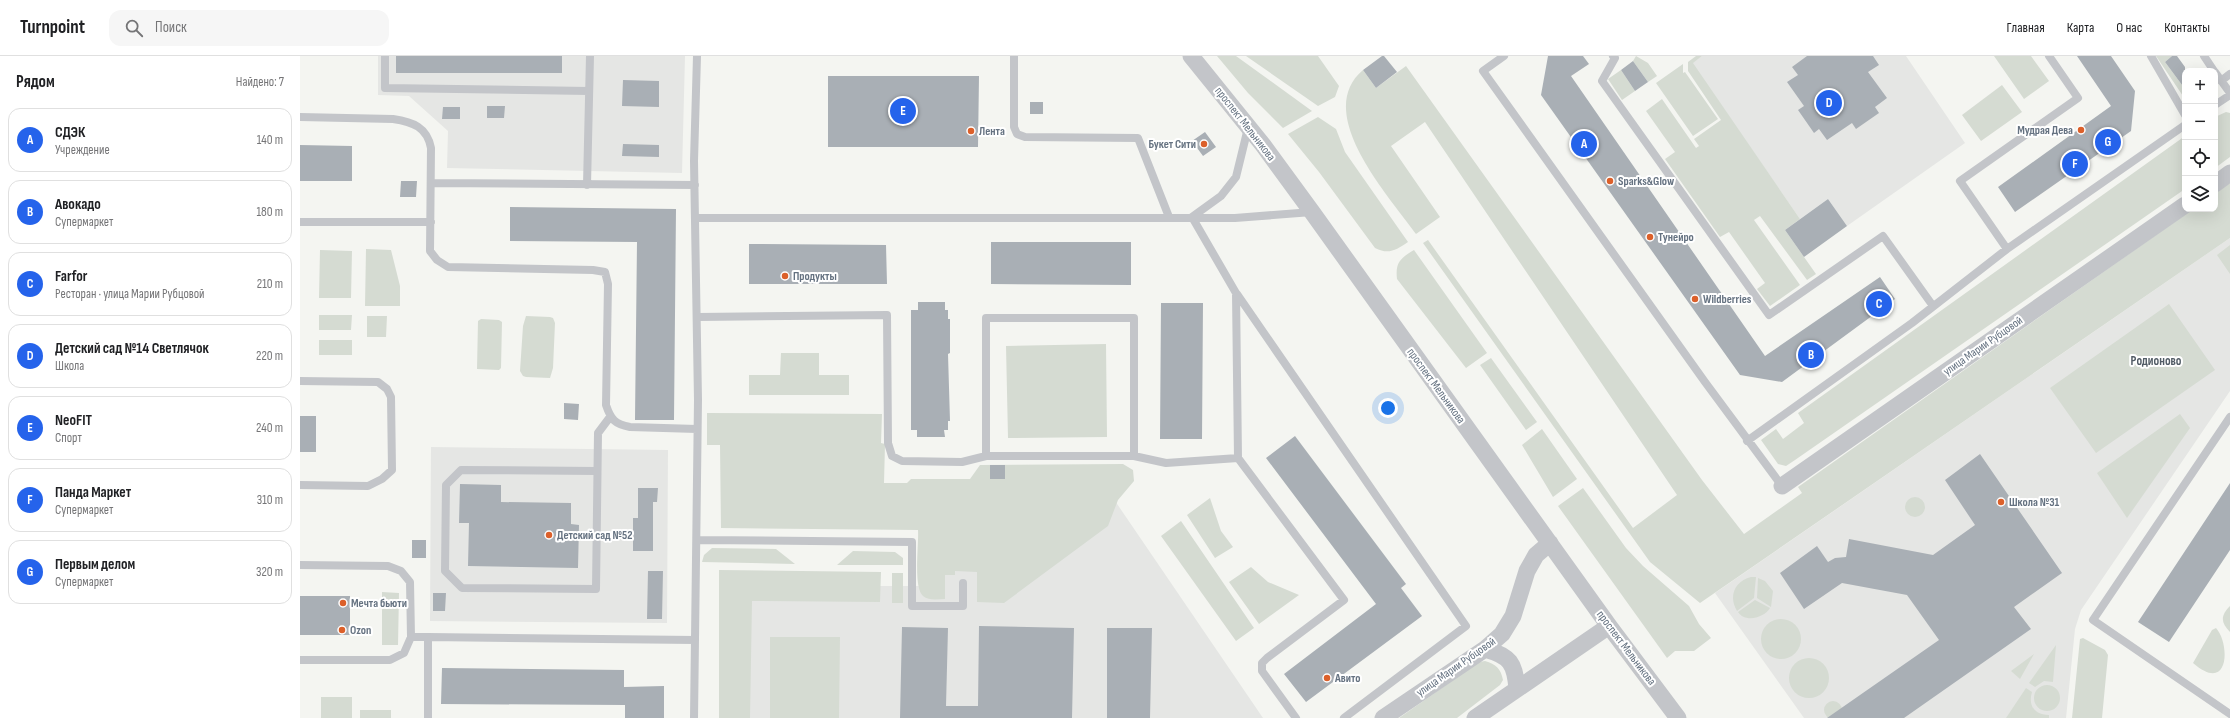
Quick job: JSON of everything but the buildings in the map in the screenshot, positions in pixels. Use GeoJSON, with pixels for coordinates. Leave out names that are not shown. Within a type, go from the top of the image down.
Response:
{"type":"FeatureCollection","features":[{"type":"Feature","properties":{"kind":"street","name":"проспект Мельникова"},"geometry":{"type":"LineString","coordinates":[[1191,56],[1248,127],[1312,212],[1609,626],[1678,718]]}},
{"type":"Feature","properties":{"kind":"street"},"geometry":{"type":"LineString","coordinates":[[2218,182],[2230,173]]}},
{"type":"Feature","properties":{"kind":"street","name":"улица Марии Рубцовой"},"geometry":{"type":"LineString","coordinates":[[1782,486],[2182,207]]}},
{"type":"Feature","properties":{"kind":"street","name":"улица Марии Рубцовой"},"geometry":{"type":"LineString","coordinates":[[1383,718],[1485,649],[1502,634],[1509,622],[1527,571],[1536,555],[1550,543]]}},
{"type":"Feature","properties":{"kind":"street"},"geometry":{"type":"LineString","coordinates":[[1475,718],[1609,626]]}},
{"type":"Feature","properties":{"kind":"street"},"geometry":{"type":"LineString","coordinates":[[1485,649],[1499,652],[1511,661],[1516,675],[1517,689]]}},
{"type":"Feature","properties":{"kind":"lane"},"geometry":{"type":"LineString","coordinates":[[385,56],[384,88],[589,91]]}},
{"type":"Feature","properties":{"kind":"lane"},"geometry":{"type":"LineString","coordinates":[[587,184],[590,56]]}},
{"type":"Feature","properties":{"kind":"lane"},"geometry":{"type":"LineString","coordinates":[[694,718],[697,540],[698,317],[695,185],[697,56]]}},
{"type":"Feature","properties":{"kind":"lane"},"geometry":{"type":"LineString","coordinates":[[1014,56],[1014,127],[1017,134],[1025,138],[1138,138],[1169,217]]}},
{"type":"Feature","properties":{"kind":"lane"},"geometry":{"type":"LineString","coordinates":[[1504,56],[1484,71],[1747,441],[1782,486]]}},
{"type":"Feature","properties":{"kind":"lane"},"geometry":{"type":"LineString","coordinates":[[2007,249],[1960,181],[2078,98],[2049,56]]}},
{"type":"Feature","properties":{"kind":"lane"},"geometry":{"type":"LineString","coordinates":[[2151,56],[2182,110]]}},
{"type":"Feature","properties":{"kind":"lane"},"geometry":{"type":"LineString","coordinates":[[2204,56],[2213,68]]}},
{"type":"Feature","properties":{"kind":"lane"},"geometry":{"type":"LineString","coordinates":[[1615,57],[1602,81],[1769,316],[1884,236],[1933,306]]}},
{"type":"Feature","properties":{"kind":"lane"},"geometry":{"type":"LineString","coordinates":[[2221,81],[2230,74]]}},
{"type":"Feature","properties":{"kind":"lane"},"geometry":{"type":"LineString","coordinates":[[2216,104],[2230,94],[2218,76]]}},
{"type":"Feature","properties":{"kind":"lane"},"geometry":{"type":"LineString","coordinates":[[300,118],[393,119],[406,121],[421,127],[429,137],[431,148],[430,251],[437,260],[448,267],[593,270],[605,272],[608,284],[606,405],[610,418],[620,425],[630,427],[697,429]]}},
{"type":"Feature","properties":{"kind":"lane"},"geometry":{"type":"LineString","coordinates":[[1192,217],[1220,196],[1236,177],[1248,127]]}},
{"type":"Feature","properties":{"kind":"lane"},"geometry":{"type":"LineString","coordinates":[[1747,441],[1868,356],[2007,249],[2182,127]]}},
{"type":"Feature","properties":{"kind":"lane"},"geometry":{"type":"LineString","coordinates":[[431,183],[695,185]]}},
{"type":"Feature","properties":{"kind":"lane"},"geometry":{"type":"LineString","coordinates":[[695,218],[1235,218],[1312,212]]}},
{"type":"Feature","properties":{"kind":"lane"},"geometry":{"type":"LineString","coordinates":[[1192,217],[1236,293],[1466,626],[1344,718]]}},
{"type":"Feature","properties":{"kind":"lane"},"geometry":{"type":"LineString","coordinates":[[300,222],[431,222]]}},
{"type":"Feature","properties":{"kind":"lane"},"geometry":{"type":"LineString","coordinates":[[1236,293],[1238,458],[1344,600],[1262,663],[1262,671],[1296,718]]}},
{"type":"Feature","properties":{"kind":"lane"},"geometry":{"type":"LineString","coordinates":[[698,317],[887,316],[888,443],[892,456],[902,461],[962,462],[986,456],[1134,456],[1166,463],[1238,458]]}},
{"type":"Feature","properties":{"kind":"lane"},"geometry":{"type":"LineString","coordinates":[[986,456],[986,318],[1134,318],[1134,456]]}},
{"type":"Feature","properties":{"kind":"lane"},"geometry":{"type":"LineString","coordinates":[[300,381],[378,382],[387,389],[391,397],[392,456],[392,470],[382,479],[368,486],[300,485]]}},
{"type":"Feature","properties":{"kind":"lane"},"geometry":{"type":"LineString","coordinates":[[2230,417],[2093,620],[2230,714]]}},
{"type":"Feature","properties":{"kind":"lane"},"geometry":{"type":"LineString","coordinates":[[597,471],[461,470],[446,485],[445,571],[462,588],[596,589],[598,433],[610,418]]}},
{"type":"Feature","properties":{"kind":"lane"},"geometry":{"type":"LineString","coordinates":[[697,540],[912,542],[912,606],[963,606],[963,583]]}},
{"type":"Feature","properties":{"kind":"lane"},"geometry":{"type":"LineString","coordinates":[[300,565],[388,566],[401,571],[410,582],[411,637],[404,653],[390,660],[300,660]]}},
{"type":"Feature","properties":{"kind":"lane"},"geometry":{"type":"LineString","coordinates":[[411,637],[695,640]]}},
{"type":"Feature","properties":{"kind":"lane"},"geometry":{"type":"LineString","coordinates":[[428,637],[428,718]]}},
{"type":"Feature","properties":{"kind":"shaded area"},"geometry":{"type":"Polygon","coordinates":[[[378,56],[685,56],[682,173],[447,168],[448,131],[409,96],[378,95],[378,56]]]}},
{"type":"Feature","properties":{"kind":"shaded area"},"geometry":{"type":"Polygon","coordinates":[[[1217,56],[1236,56],[1312,111],[1283,128],[1248,93],[1217,56]]]}},
{"type":"Feature","properties":{"kind":"shaded area"},"geometry":{"type":"Polygon","coordinates":[[[1246,56],[1318,56],[1339,86],[1335,97],[1318,106],[1246,56]]]}},
{"type":"Feature","properties":{"kind":"shaded area"},"geometry":{"type":"Polygon","coordinates":[[[1636,56],[1648,63],[1657,76],[1648,82],[1633,61],[1636,56]]]}},
{"type":"Feature","properties":{"kind":"shaded area"},"geometry":{"type":"Polygon","coordinates":[[[1696,56],[1702,56],[1693,63],[1800,219],[1785,230],[1816,274],[1807,280],[1760,216],[1754,220],[1800,285],[1770,306],[1757,289],[1765,283],[1729,232],[1720,237],[1665,159],[1675,152],[1646,111],[1662,99],[1696,148],[1699,146],[1694,139],[1721,120],[1688,71],[1688,62],[1696,56]]]}},
{"type":"Feature","properties":{"kind":"shaded area"},"geometry":{"type":"Polygon","coordinates":[[[1702,56],[1906,56],[1965,143],[1847,226],[1828,199],[1800,219],[1692,63],[1702,56]]]}},
{"type":"Feature","properties":{"kind":"shaded area"},"geometry":{"type":"Polygon","coordinates":[[[1994,56],[2031,56],[2049,81],[2024,99],[1994,56]]]}},
{"type":"Feature","properties":{"kind":"shaded area"},"geometry":{"type":"Polygon","coordinates":[[[2156,56],[2172,56],[2165,62],[2182,85],[2182,95],[2156,56]]]}},
{"type":"Feature","properties":{"kind":"shaded area"},"geometry":{"type":"Polygon","coordinates":[[[1683,64],[1683,73],[1685,72],[1718,119],[1693,136],[1656,83],[1683,64]]]}},
{"type":"Feature","properties":{"kind":"shaded area"},"geometry":{"type":"Polygon","coordinates":[[[1406,66],[1702,480],[1744,534],[1802,493],[1798,487],[2189,212],[2218,212],[2218,191],[2230,183],[2230,238],[1700,603],[1650,562],[1423,243],[1428,240],[1633,528],[1677,495],[1425,122],[1391,146],[1440,217],[1416,234],[1374,177],[1360,154],[1350,131],[1346,108],[1350,88],[1363,70],[1376,88],[1406,66]]]}},
{"type":"Feature","properties":{"kind":"shaded area"},"geometry":{"type":"Polygon","coordinates":[[[1621,70],[1635,91],[1622,100],[1608,79],[1621,70]]]}},
{"type":"Feature","properties":{"kind":"shaded area"},"geometry":{"type":"Polygon","coordinates":[[[2002,85],[2022,112],[1981,141],[1962,115],[2002,85]]]}},
{"type":"Feature","properties":{"kind":"shaded area"},"geometry":{"type":"Polygon","coordinates":[[[2226,112],[2230,113],[2230,157],[2218,166],[2218,140],[2218,116],[2226,112]]]}},
{"type":"Feature","properties":{"kind":"shaded area"},"geometry":{"type":"Polygon","coordinates":[[[1318,117],[1336,129],[1345,152],[1408,242],[1392,251],[1384,251],[1375,248],[1319,172],[1288,134],[1318,117]]]}},
{"type":"Feature","properties":{"kind":"shaded area"},"geometry":{"type":"Polygon","coordinates":[[[2182,138],[2182,191],[1795,460],[1786,466],[1778,464],[1761,440],[1776,429],[1783,439],[1804,423],[1798,413],[2182,138]]]}},
{"type":"Feature","properties":{"kind":"shaded area","name":"Школа №31"},"geometry":{"type":"Polygon","coordinates":[[[2230,238],[2230,391],[2081,610],[2075,629],[2066,718],[1804,718],[1715,593],[2230,238]]]}},
{"type":"Feature","properties":{"kind":"shaded area"},"geometry":{"type":"Polygon","coordinates":[[[2230,245],[2230,274],[2217,255],[2230,245]]]}},
{"type":"Feature","properties":{"kind":"shaded area"},"geometry":{"type":"Polygon","coordinates":[[[366,249],[391,250],[400,286],[400,306],[365,306],[366,249]]]}},
{"type":"Feature","properties":{"kind":"shaded area"},"geometry":{"type":"Polygon","coordinates":[[[320,250],[352,251],[351,298],[319,298],[320,250]]]}},
{"type":"Feature","properties":{"kind":"shaded area"},"geometry":{"type":"Polygon","coordinates":[[[1414,250],[1487,353],[1466,368],[1397,279],[1398,264],[1402,258],[1414,250]]]}},
{"type":"Feature","properties":{"kind":"shaded area"},"geometry":{"type":"Polygon","coordinates":[[[2169,304],[2215,370],[2096,453],[2050,388],[2169,304]]]}},
{"type":"Feature","properties":{"kind":"shaded area"},"geometry":{"type":"Polygon","coordinates":[[[319,315],[352,315],[351,330],[319,330],[319,315]]]}},
{"type":"Feature","properties":{"kind":"shaded area"},"geometry":{"type":"Polygon","coordinates":[[[367,316],[387,316],[386,337],[367,337],[367,316]]]}},
{"type":"Feature","properties":{"kind":"shaded area"},"geometry":{"type":"Polygon","coordinates":[[[526,316],[550,317],[553,318],[555,323],[553,368],[550,378],[526,377],[523,376],[520,371],[523,326],[526,316]]]}},
{"type":"Feature","properties":{"kind":"shaded area"},"geometry":{"type":"Polygon","coordinates":[[[481,319],[499,320],[502,322],[501,368],[499,370],[477,369],[478,321],[481,319]]]}},
{"type":"Feature","properties":{"kind":"shaded area"},"geometry":{"type":"Polygon","coordinates":[[[319,340],[352,340],[352,355],[319,355],[319,340]]]}},
{"type":"Feature","properties":{"kind":"shaded area"},"geometry":{"type":"Polygon","coordinates":[[[1106,344],[1107,437],[1008,438],[1006,346],[1106,344]]]}},
{"type":"Feature","properties":{"kind":"shaded area"},"geometry":{"type":"Polygon","coordinates":[[[781,353],[819,353],[819,375],[849,375],[849,395],[749,395],[749,375],[780,375],[781,353]]]}},
{"type":"Feature","properties":{"kind":"shaded area"},"geometry":{"type":"Polygon","coordinates":[[[1491,358],[1537,422],[1526,430],[1480,365],[1491,358]]]}},
{"type":"Feature","properties":{"kind":"shaded area"},"geometry":{"type":"Polygon","coordinates":[[[707,413],[882,414],[881,443],[885,444],[884,483],[907,483],[911,479],[970,479],[980,465],[1123,464],[1133,470],[1134,481],[1118,500],[1108,526],[1004,603],[977,602],[977,572],[955,571],[955,575],[945,575],[945,599],[931,599],[923,596],[918,584],[918,530],[721,528],[720,445],[707,445],[707,413]]]}},
{"type":"Feature","properties":{"kind":"shaded area"},"geometry":{"type":"Polygon","coordinates":[[[2180,414],[2190,428],[2127,518],[2097,473],[2180,414]]]}},
{"type":"Feature","properties":{"kind":"shaded area"},"geometry":{"type":"Polygon","coordinates":[[[1542,429],[1577,479],[1553,497],[1522,445],[1542,429]]]}},
{"type":"Feature","properties":{"kind":"shaded area","name":"Детский сад №52"},"geometry":{"type":"Polygon","coordinates":[[[431,447],[668,450],[667,623],[430,621],[431,447]]]}},
{"type":"Feature","properties":{"kind":"shaded area"},"geometry":{"type":"Polygon","coordinates":[[[1096,473],[1263,718],[719,718],[720,586],[930,586],[930,577],[1096,473]]]}},
{"type":"Feature","properties":{"kind":"shaded area"},"geometry":{"type":"Polygon","coordinates":[[[1583,488],[1626,548],[1643,566],[1689,606],[1699,624],[1711,638],[1694,651],[1675,651],[1667,658],[1558,506],[1583,488]]]}},
{"type":"Feature","properties":{"kind":"shaded area"},"geometry":{"type":"Polygon","coordinates":[[[1911,497],[1919,497],[1925,503],[1925,511],[1919,517],[1911,517],[1905,511],[1905,503],[1911,497]]]}},
{"type":"Feature","properties":{"kind":"shaded area"},"geometry":{"type":"Polygon","coordinates":[[[1210,498],[1221,531],[1233,547],[1215,558],[1187,515],[1210,498]]]}},
{"type":"Feature","properties":{"kind":"shaded area"},"geometry":{"type":"Polygon","coordinates":[[[1181,521],[1254,628],[1236,641],[1161,536],[1181,521]]]}},
{"type":"Feature","properties":{"kind":"shaded area"},"geometry":{"type":"Polygon","coordinates":[[[712,548],[776,549],[795,564],[702,562],[704,555],[712,548]]]}},
{"type":"Feature","properties":{"kind":"shaded area"},"geometry":{"type":"Polygon","coordinates":[[[853,551],[895,552],[903,558],[903,565],[837,565],[853,551]]]}},
{"type":"Feature","properties":{"kind":"shaded area"},"geometry":{"type":"Polygon","coordinates":[[[1251,567],[1268,582],[1299,595],[1259,624],[1229,582],[1251,567]]]}},
{"type":"Feature","properties":{"kind":"shaded area"},"geometry":{"type":"Polygon","coordinates":[[[719,570],[881,572],[880,602],[752,601],[750,718],[719,718],[719,570]]]}},
{"type":"Feature","properties":{"kind":"shaded area"},"geometry":{"type":"Polygon","coordinates":[[[892,573],[903,573],[903,603],[892,603],[892,573]]]}},
{"type":"Feature","properties":{"kind":"shaded area"},"geometry":{"type":"Polygon","coordinates":[[[1751,577],[1756,577],[1754,598],[1737,611],[1733,600],[1735,590],[1741,582],[1751,577]]]}},
{"type":"Feature","properties":{"kind":"shaded area"},"geometry":{"type":"Polygon","coordinates":[[[1758,578],[1765,581],[1773,591],[1771,607],[1757,598],[1758,578]]]}},
{"type":"Feature","properties":{"kind":"shaded area"},"geometry":{"type":"Polygon","coordinates":[[[382,592],[399,593],[398,645],[382,645],[382,592]]]}},
{"type":"Feature","properties":{"kind":"shaded area"},"geometry":{"type":"Polygon","coordinates":[[[1755,600],[1770,608],[1759,617],[1754,618],[1745,617],[1738,612],[1755,600]]]}},
{"type":"Feature","properties":{"kind":"shaded area"},"geometry":{"type":"Polygon","coordinates":[[[2230,606],[2230,632],[2223,622],[2223,616],[2230,606]]]}},
{"type":"Feature","properties":{"kind":"shaded area"},"geometry":{"type":"Polygon","coordinates":[[[1785,619],[1792,622],[1798,628],[1801,639],[1800,647],[1792,656],[1785,659],[1777,659],[1770,656],[1762,647],[1761,635],[1764,628],[1773,620],[1785,619]]]}},
{"type":"Feature","properties":{"kind":"shaded area"},"geometry":{"type":"Polygon","coordinates":[[[2216,628],[2221,635],[2225,654],[2224,663],[2220,670],[2214,673],[2205,671],[2193,663],[2212,630],[2216,628]]]}},
{"type":"Feature","properties":{"kind":"shaded area"},"geometry":{"type":"Polygon","coordinates":[[[770,637],[840,637],[839,718],[770,718],[770,637]]]}},
{"type":"Feature","properties":{"kind":"shaded area"},"geometry":{"type":"Polygon","coordinates":[[[2083,638],[2105,650],[2108,655],[2102,718],[2072,718],[2080,639],[2083,638]]]}},
{"type":"Feature","properties":{"kind":"shaded area"},"geometry":{"type":"Polygon","coordinates":[[[2056,645],[2053,682],[2044,681],[2035,687],[2029,683],[2056,645]]]}},
{"type":"Feature","properties":{"kind":"shaded area"},"geometry":{"type":"Polygon","coordinates":[[[2034,654],[2020,679],[2011,671],[2034,654]]]}},
{"type":"Feature","properties":{"kind":"shaded area"},"geometry":{"type":"Polygon","coordinates":[[[1813,658],[1820,661],[1826,667],[1829,678],[1828,686],[1820,695],[1813,698],[1805,698],[1798,695],[1790,686],[1789,674],[1792,667],[1801,659],[1813,658]]]}},
{"type":"Feature","properties":{"kind":"shaded area"},"geometry":{"type":"Polygon","coordinates":[[[1485,661],[1497,668],[1501,673],[1503,680],[1500,685],[1457,718],[1399,718],[1479,662],[1485,661]]]}},
{"type":"Feature","properties":{"kind":"shaded area"},"geometry":{"type":"Polygon","coordinates":[[[2047,685],[2056,689],[2060,698],[2056,707],[2047,711],[2038,707],[2034,698],[2038,689],[2047,685]]]}},
{"type":"Feature","properties":{"kind":"shaded area"},"geometry":{"type":"Polygon","coordinates":[[[2026,688],[2032,692],[2031,701],[2033,708],[2039,713],[2049,715],[2049,718],[2006,718],[2026,688]]]}},
{"type":"Feature","properties":{"kind":"shaded area"},"geometry":{"type":"Polygon","coordinates":[[[321,697],[352,697],[352,718],[321,718],[321,697]]]}},
{"type":"Feature","properties":{"kind":"shaded area"},"geometry":{"type":"Polygon","coordinates":[[[1833,701],[1839,704],[1842,710],[1839,716],[1833,719],[1827,716],[1824,710],[1827,704],[1833,701]]]}},
{"type":"Feature","properties":{"kind":"shaded area"},"geometry":{"type":"Polygon","coordinates":[[[360,710],[391,710],[391,718],[360,718],[360,710]]]}},
{"type":"Feature","properties":{"kind":"place","name":"Детский сад №14 Светлячок"},"geometry":{"type":"Point","coordinates":[1829,103]}},
{"type":"Feature","properties":{"kind":"place","name":"NeoFIT"},"geometry":{"type":"Point","coordinates":[903,111]}},
{"type":"Feature","properties":{"kind":"place","name":"Мудрая Дева"},"geometry":{"type":"Point","coordinates":[2081,130]}},
{"type":"Feature","properties":{"kind":"place","name":"Лента"},"geometry":{"type":"Point","coordinates":[971,131]}},
{"type":"Feature","properties":{"kind":"place","name":"Первым делом"},"geometry":{"type":"Point","coordinates":[2108,142]}},
{"type":"Feature","properties":{"kind":"place","name":"Букет Сити"},"geometry":{"type":"Point","coordinates":[1204,144]}},
{"type":"Feature","properties":{"kind":"place","name":"СДЭК"},"geometry":{"type":"Point","coordinates":[1584,144]}},
{"type":"Feature","properties":{"kind":"place","name":"Панда Маркет"},"geometry":{"type":"Point","coordinates":[2075,164]}},
{"type":"Feature","properties":{"kind":"place","name":"Sparks&Glow"},"geometry":{"type":"Point","coordinates":[1610,181]}},
{"type":"Feature","properties":{"kind":"place","name":"Тунейро"},"geometry":{"type":"Point","coordinates":[1650,237]}},
{"type":"Feature","properties":{"kind":"place","name":"Продукты"},"geometry":{"type":"Point","coordinates":[785,276]}},
{"type":"Feature","properties":{"kind":"place","name":"Wildberries"},"geometry":{"type":"Point","coordinates":[1695,299]}},
{"type":"Feature","properties":{"kind":"place","name":"Farfor"},"geometry":{"type":"Point","coordinates":[1879,304]}},
{"type":"Feature","properties":{"kind":"place","name":"Авокадо"},"geometry":{"type":"Point","coordinates":[1811,355]}},
{"type":"Feature","properties":{"kind":"place","name":"Школа №31"},"geometry":{"type":"Point","coordinates":[2001,502]}},
{"type":"Feature","properties":{"kind":"place","name":"Детский сад №52"},"geometry":{"type":"Point","coordinates":[549,535]}},
{"type":"Feature","properties":{"kind":"place","name":"Мечта бьюти"},"geometry":{"type":"Point","coordinates":[343,603]}},
{"type":"Feature","properties":{"kind":"place","name":"Ozon"},"geometry":{"type":"Point","coordinates":[342,630]}},
{"type":"Feature","properties":{"kind":"place","name":"Авито"},"geometry":{"type":"Point","coordinates":[1327,678]}},
{"type":"Feature","properties":{"kind":"district","name":"Родионово"},"geometry":{"type":"Point","coordinates":[2156,361]}}]}
